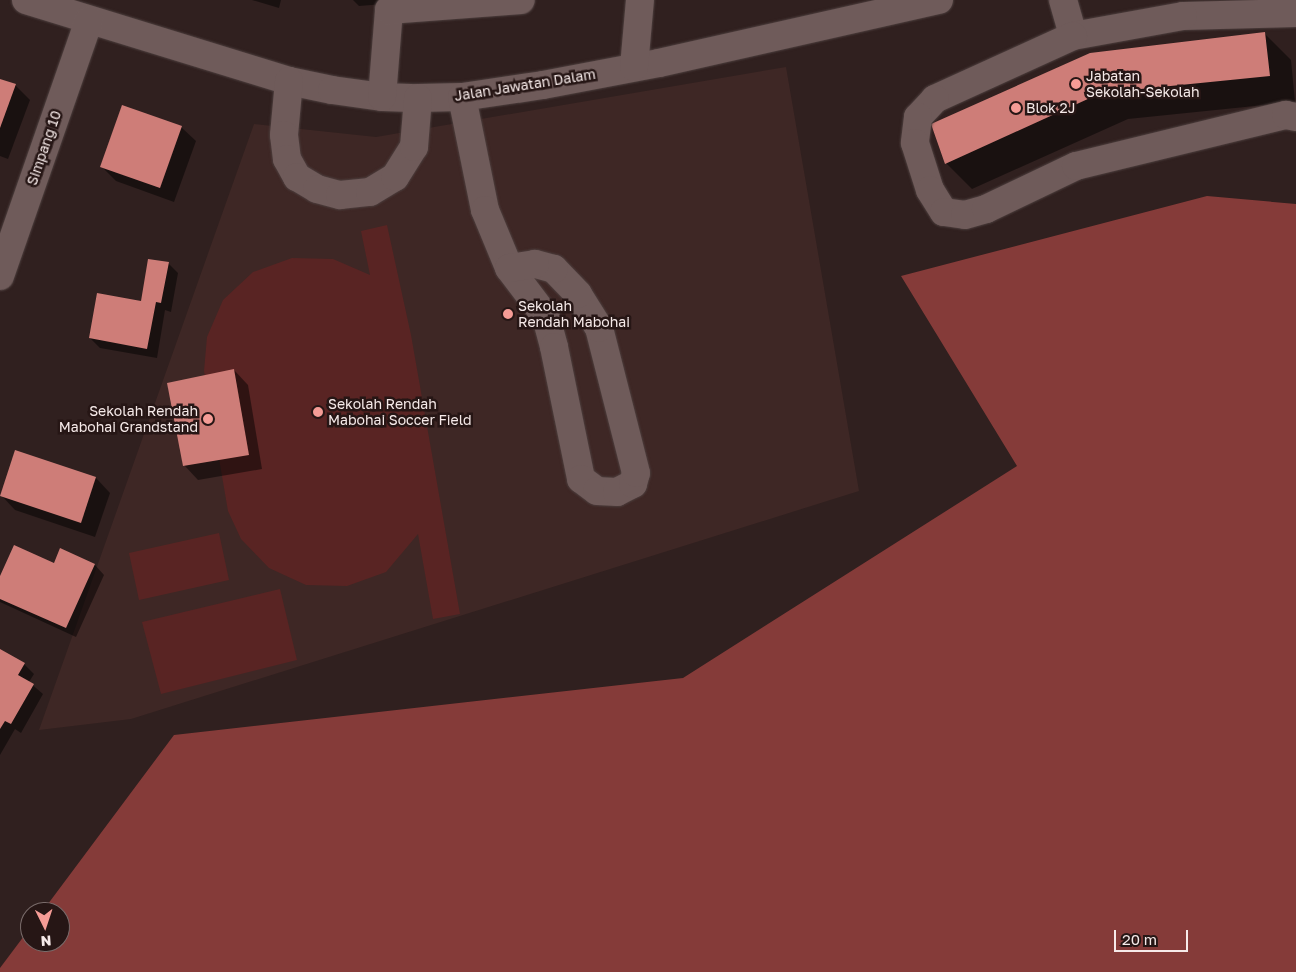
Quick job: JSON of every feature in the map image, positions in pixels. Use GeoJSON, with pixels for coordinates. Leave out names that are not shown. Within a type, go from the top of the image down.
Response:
{"type":"FeatureCollection","features":[{"type":"Feature","properties":{"kind":"street","name":"Jalan Jawatan Dalam"},"geometry":{"type":"LineString","coordinates":[[26,0],[289,81],[332,90],[382,97],[418,98],[462,97],[634,68],[939,0]]}},
{"type":"Feature","properties":{"kind":"street"},"geometry":{"type":"LineString","coordinates":[[382,97],[389,10],[521,0]]}},
{"type":"Feature","properties":{"kind":"street"},"geometry":{"type":"LineString","coordinates":[[634,68],[640,0]]}},
{"type":"Feature","properties":{"kind":"street"},"geometry":{"type":"LineString","coordinates":[[1063,0],[1072,36]]}},
{"type":"Feature","properties":{"kind":"street"},"geometry":{"type":"LineString","coordinates":[[1296,13],[1183,16],[1072,36],[935,99],[918,117],[915,142],[930,190],[944,212],[965,214],[986,209],[1076,166],[1286,115],[1296,117]]}},
{"type":"Feature","properties":{"kind":"street","name":"Simpang 10"},"geometry":{"type":"LineString","coordinates":[[0,276],[88,20]]}},
{"type":"Feature","properties":{"kind":"street"},"geometry":{"type":"LineString","coordinates":[[289,81],[284,135],[287,159],[297,177],[317,189],[340,195],[370,192],[395,177],[414,147],[418,98]]}},
{"type":"Feature","properties":{"kind":"street"},"geometry":{"type":"LineString","coordinates":[[462,97],[484,210],[509,268],[546,317],[581,479],[598,491],[617,492],[633,484],[636,473],[599,328],[578,294],[554,269],[535,264],[509,268]]}},
{"type":"Feature","properties":{"kind":"shaded area","name":"Sekolah Rendah Mabohai"},"geometry":{"type":"Polygon","coordinates":[[[786,67],[859,491],[131,719],[39,730],[254,124],[376,137],[786,67]]]}},
{"type":"Feature","properties":{"kind":"shaded area"},"geometry":{"type":"Polygon","coordinates":[[[1207,196],[1296,204],[1296,972],[0,972],[0,968],[20,941],[20,952],[70,952],[70,902],[49,902],[174,735],[683,678],[1017,466],[901,276],[1207,196]]]}},
{"type":"Feature","properties":{"kind":"shaded area"},"geometry":{"type":"Polygon","coordinates":[[[387,225],[411,335],[460,614],[433,619],[418,534],[386,572],[347,586],[306,585],[269,568],[241,539],[228,511],[204,371],[207,337],[223,300],[253,272],[292,258],[333,259],[370,275],[361,231],[387,225]]]}},
{"type":"Feature","properties":{"kind":"shaded area"},"geometry":{"type":"Polygon","coordinates":[[[219,533],[229,580],[139,600],[129,553],[219,533]]]}},
{"type":"Feature","properties":{"kind":"shaded area"},"geometry":{"type":"Polygon","coordinates":[[[280,589],[297,660],[161,694],[142,622],[280,589]]]}},
{"type":"Feature","properties":{"kind":"building","name":"Blok 2J"},"geometry":{"type":"Polygon","coordinates":[[[1265,32],[1270,76],[1101,93],[945,164],[931,124],[1090,53],[1265,32]]]}},
{"type":"Feature","properties":{"kind":"building"},"geometry":{"type":"Polygon","coordinates":[[[0,79],[16,84],[0,128],[0,79]]]}},
{"type":"Feature","properties":{"kind":"building"},"geometry":{"type":"Polygon","coordinates":[[[122,105],[182,126],[160,188],[100,167],[122,105]]]}},
{"type":"Feature","properties":{"kind":"building"},"geometry":{"type":"Polygon","coordinates":[[[148,259],[169,262],[161,303],[156,302],[147,349],[89,338],[97,293],[141,301],[148,259]]]}},
{"type":"Feature","properties":{"kind":"building","name":"Sekolah Rendah Mabohai Grandstand"},"geometry":{"type":"Polygon","coordinates":[[[234,369],[249,455],[183,466],[167,383],[234,369]]]}},
{"type":"Feature","properties":{"kind":"building"},"geometry":{"type":"Polygon","coordinates":[[[15,450],[96,477],[81,523],[0,496],[15,450]]]}},
{"type":"Feature","properties":{"kind":"building"},"geometry":{"type":"Polygon","coordinates":[[[14,545],[54,563],[60,548],[95,564],[66,628],[0,599],[0,576],[14,545]]]}},
{"type":"Feature","properties":{"kind":"building"},"geometry":{"type":"Polygon","coordinates":[[[0,649],[25,663],[18,675],[34,684],[11,724],[5,721],[0,729],[0,649]]]}},
{"type":"Feature","properties":{"kind":"place","name":"Jabatan Sekolah-Sekolah"},"geometry":{"type":"Point","coordinates":[1076,84]}},
{"type":"Feature","properties":{"kind":"place","name":"Blok 2J"},"geometry":{"type":"Point","coordinates":[1016,108]}},
{"type":"Feature","properties":{"kind":"place","name":"Sekolah Rendah Mabohai"},"geometry":{"type":"Point","coordinates":[508,314]}},
{"type":"Feature","properties":{"kind":"place","name":"Sekolah Rendah Mabohai Soccer Field"},"geometry":{"type":"Point","coordinates":[318,412]}},
{"type":"Feature","properties":{"kind":"place","name":"Sekolah Rendah Mabohai Grandstand"},"geometry":{"type":"Point","coordinates":[208,419]}}]}
